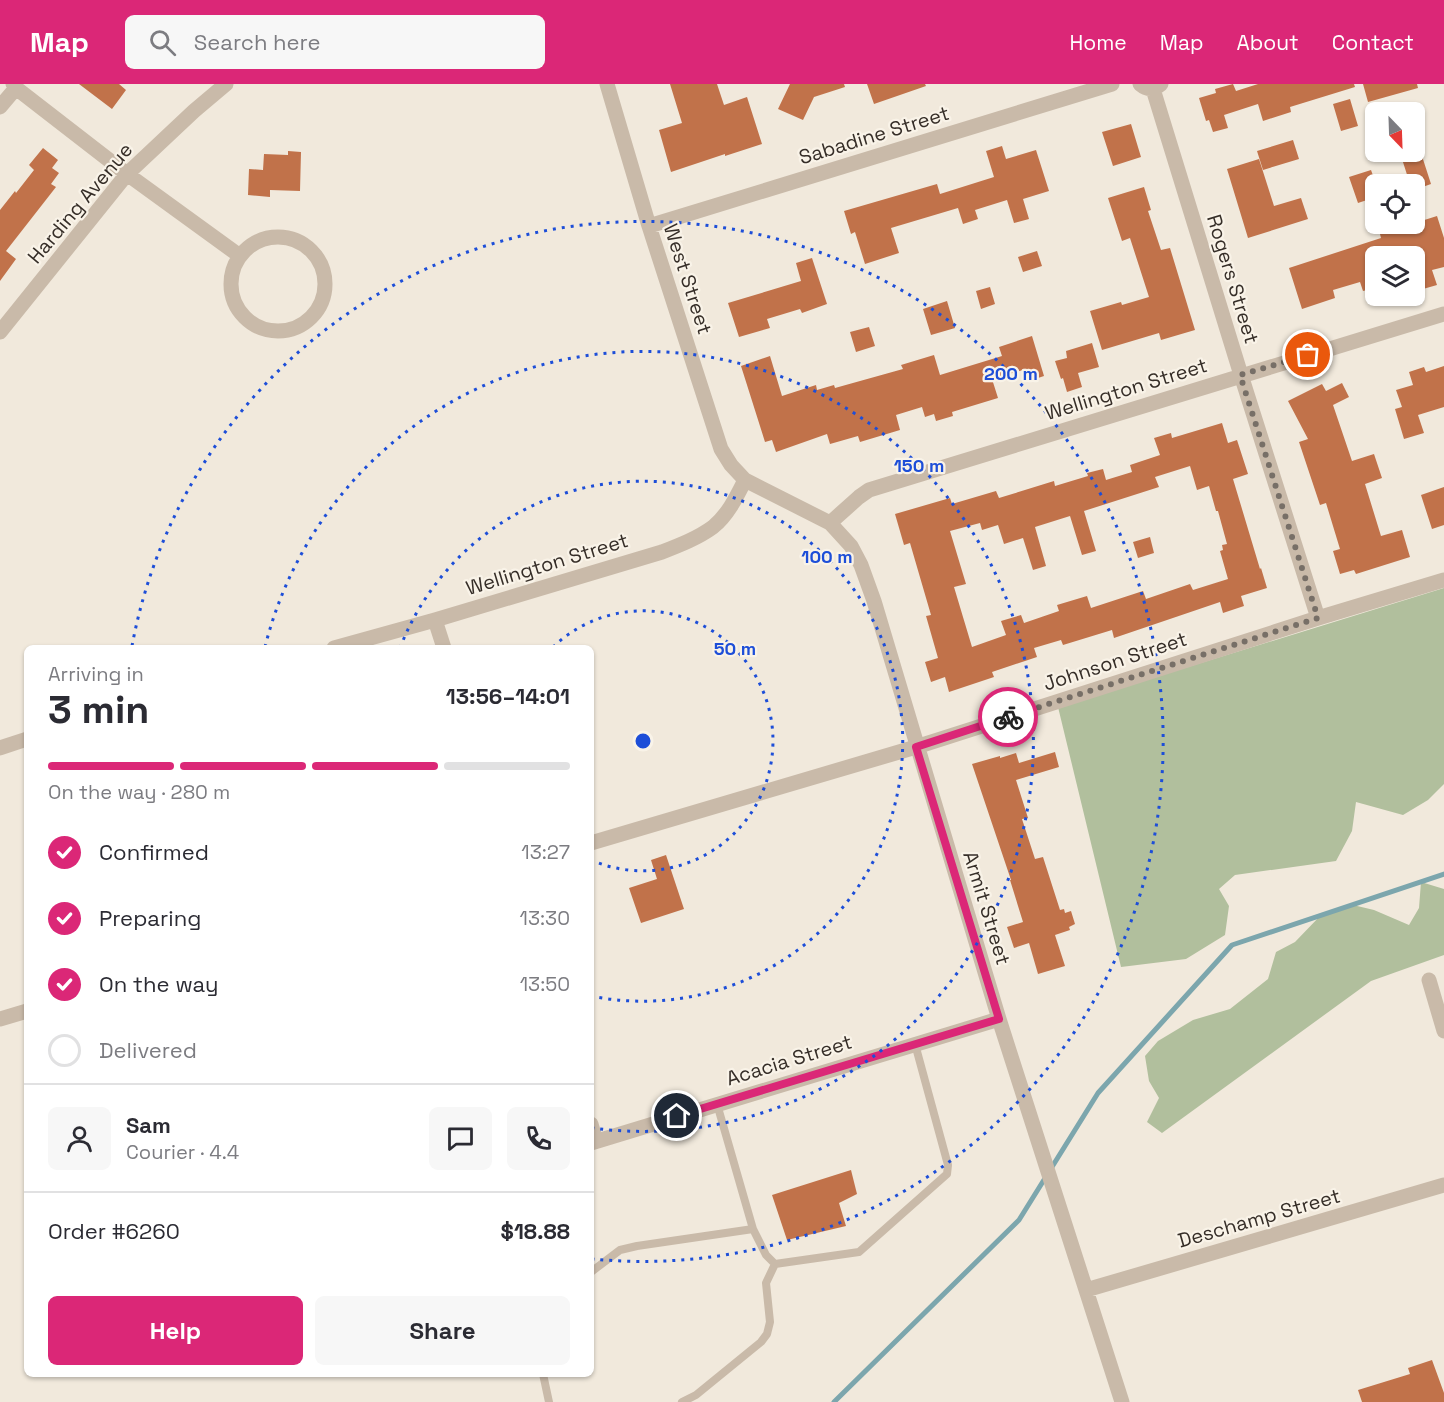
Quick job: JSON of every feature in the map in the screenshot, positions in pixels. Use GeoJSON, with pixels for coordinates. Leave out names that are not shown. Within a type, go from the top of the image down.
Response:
{"type":"FeatureCollection","features":[{"type":"Feature","properties":{"kind":"street","name":"Harding Avenue"},"geometry":{"type":"LineString","coordinates":[[0,332],[127,174],[226,84]]}},
{"type":"Feature","properties":{"kind":"street","name":"West Street"},"geometry":{"type":"LineString","coordinates":[[607,84],[649,226],[721,449],[731,465],[745,480]]}},
{"type":"Feature","properties":{"kind":"street","name":"Sabadine Street"},"geometry":{"type":"LineString","coordinates":[[649,226],[1112,84]]}},
{"type":"Feature","properties":{"kind":"street"},"geometry":{"type":"LineString","coordinates":[[0,107],[14,86],[127,174],[240,256]]}},
{"type":"Feature","properties":{"kind":"street","name":"Rogers Street"},"geometry":{"type":"LineString","coordinates":[[1151,86],[1318,618]]}},
{"type":"Feature","properties":{"kind":"street"},"geometry":{"type":"LineString","coordinates":[[284,237],[306,246],[322,265],[325,277],[322,301],[316,312],[308,321],[285,331],[261,328],[250,322],[238,309],[232,292],[231,279],[240,256],[259,241],[271,238],[284,237]]}},
{"type":"Feature","properties":{"kind":"street","name":"Wellington Street"},"geometry":{"type":"LineString","coordinates":[[830,523],[869,490],[1444,314]]}},
{"type":"Feature","properties":{"kind":"street","name":"Wellington Street"},"geometry":{"type":"LineString","coordinates":[[345,645],[662,552],[693,540],[715,526],[733,503],[745,480]]}},
{"type":"Feature","properties":{"kind":"street","name":"Armit Street"},"geometry":{"type":"LineString","coordinates":[[745,480],[830,523],[851,546],[861,565],[874,601],[999,1019],[1122,1402]]}},
{"type":"Feature","properties":{"kind":"street","name":"Johnson Street"},"geometry":{"type":"LineString","coordinates":[[594,842],[916,747],[1444,580]]}},
{"type":"Feature","properties":{"kind":"street"},"geometry":{"type":"LineString","coordinates":[[435,620],[443,645]]}},
{"type":"Feature","properties":{"kind":"street"},"geometry":{"type":"LineString","coordinates":[[0,748],[24,740]]}},
{"type":"Feature","properties":{"kind":"street"},"geometry":{"type":"LineString","coordinates":[[1429,980],[1444,1031]]}},
{"type":"Feature","properties":{"kind":"street"},"geometry":{"type":"LineString","coordinates":[[0,1019],[24,1012]]}},
{"type":"Feature","properties":{"kind":"street","name":"Acacia Street"},"geometry":{"type":"LineString","coordinates":[[594,1142],[999,1019]]}},
{"type":"Feature","properties":{"kind":"street","name":"Deschamp Street"},"geometry":{"type":"LineString","coordinates":[[1086,1290],[1444,1185]]}},
{"type":"Feature","properties":{"kind":"lane"},"geometry":{"type":"LineString","coordinates":[[775,1264],[858,1252],[947,1174],[948,1165],[915,1044]]}},
{"type":"Feature","properties":{"kind":"lane"},"geometry":{"type":"LineString","coordinates":[[717,1104],[753,1229],[766,1255],[775,1264]]}},
{"type":"Feature","properties":{"kind":"lane"},"geometry":{"type":"LineString","coordinates":[[594,1270],[620,1250],[753,1229]]}},
{"type":"Feature","properties":{"kind":"lane"},"geometry":{"type":"LineString","coordinates":[[682,1402],[696,1395],[761,1342],[767,1334],[770,1322],[766,1283],[775,1264]]}},
{"type":"Feature","properties":{"kind":"lane"},"geometry":{"type":"LineString","coordinates":[[544,1377],[549,1402]]}},
{"type":"Feature","properties":{"kind":"green space"},"geometry":{"type":"Polygon","coordinates":[[[1444,588],[1444,784],[1428,800],[1403,815],[1356,802],[1352,831],[1336,861],[1235,875],[1219,889],[1229,906],[1225,935],[1186,959],[1121,967],[1058,707],[1444,588]]]}},
{"type":"Feature","properties":{"kind":"green space"},"geometry":{"type":"Polygon","coordinates":[[[1421,882],[1444,889],[1444,955],[1371,981],[1162,1133],[1147,1122],[1159,1098],[1149,1081],[1145,1056],[1158,1041],[1193,1020],[1230,1009],[1268,979],[1276,952],[1295,942],[1321,915],[1353,905],[1374,910],[1409,925],[1419,908],[1421,882]]]}},
{"type":"Feature","properties":{"kind":"building"},"geometry":{"type":"Polygon","coordinates":[[[79,84],[119,84],[126,90],[112,109],[79,84]]]}},
{"type":"Feature","properties":{"kind":"building"},"geometry":{"type":"Polygon","coordinates":[[[670,84],[717,84],[724,105],[747,97],[762,144],[671,172],[659,130],[682,123],[670,84]]]}},
{"type":"Feature","properties":{"kind":"building"},"geometry":{"type":"Polygon","coordinates":[[[790,84],[844,84],[845,87],[814,97],[803,120],[778,109],[790,84]]]}},
{"type":"Feature","properties":{"kind":"building"},"geometry":{"type":"Polygon","coordinates":[[[867,84],[925,84],[926,86],[874,104],[867,84]]]}},
{"type":"Feature","properties":{"kind":"building"},"geometry":{"type":"Polygon","coordinates":[[[1233,84],[1236,91],[1258,84],[1354,84],[1355,87],[1290,107],[1291,112],[1263,121],[1258,104],[1224,115],[1228,128],[1213,132],[1209,120],[1206,121],[1199,98],[1216,93],[1215,89],[1233,84]]]}},
{"type":"Feature","properties":{"kind":"building"},"geometry":{"type":"Polygon","coordinates":[[[1363,84],[1417,84],[1418,88],[1368,102],[1363,84]]]}},
{"type":"Feature","properties":{"kind":"building"},"geometry":{"type":"Polygon","coordinates":[[[1350,99],[1358,126],[1341,131],[1333,104],[1350,99]]]}},
{"type":"Feature","properties":{"kind":"building"},"geometry":{"type":"Polygon","coordinates":[[[1131,124],[1141,157],[1113,166],[1102,132],[1131,124]]]}},
{"type":"Feature","properties":{"kind":"building"},"geometry":{"type":"Polygon","coordinates":[[[1293,140],[1299,159],[1263,170],[1257,151],[1293,140]]]}},
{"type":"Feature","properties":{"kind":"building"},"geometry":{"type":"Polygon","coordinates":[[[1002,146],[1006,159],[1036,150],[1049,191],[1023,199],[1029,219],[1014,223],[1007,200],[975,210],[978,219],[963,224],[958,208],[891,228],[899,253],[865,264],[855,232],[851,234],[844,211],[937,184],[940,194],[994,177],[986,151],[1002,146]]]}},
{"type":"Feature","properties":{"kind":"building"},"geometry":{"type":"Polygon","coordinates":[[[43,148],[58,160],[52,168],[59,173],[51,184],[56,187],[6,251],[16,259],[0,281],[0,210],[34,170],[29,165],[43,148]]]}},
{"type":"Feature","properties":{"kind":"building"},"geometry":{"type":"Polygon","coordinates":[[[288,151],[301,152],[300,191],[270,190],[270,197],[248,195],[249,169],[263,170],[264,154],[288,155],[288,151]]]}},
{"type":"Feature","properties":{"kind":"building"},"geometry":{"type":"Polygon","coordinates":[[[1259,159],[1274,206],[1301,198],[1308,219],[1248,238],[1227,169],[1259,159]]]}},
{"type":"Feature","properties":{"kind":"building"},"geometry":{"type":"Polygon","coordinates":[[[1403,162],[1424,162],[1431,184],[1425,186],[1425,174],[1407,174],[1403,162]]]}},
{"type":"Feature","properties":{"kind":"building"},"geometry":{"type":"Polygon","coordinates":[[[1371,170],[1372,174],[1365,174],[1365,201],[1358,203],[1349,177],[1371,170]]]}},
{"type":"Feature","properties":{"kind":"building"},"geometry":{"type":"Polygon","coordinates":[[[1144,187],[1151,210],[1148,211],[1161,250],[1170,248],[1195,330],[1161,340],[1159,333],[1102,350],[1090,311],[1149,297],[1130,238],[1122,241],[1108,198],[1144,187]]]}},
{"type":"Feature","properties":{"kind":"building"},"geometry":{"type":"Polygon","coordinates":[[[1437,216],[1444,238],[1444,267],[1432,270],[1437,285],[1425,288],[1425,246],[1365,246],[1365,291],[1363,291],[1360,282],[1333,290],[1335,298],[1302,309],[1289,268],[1381,238],[1380,234],[1425,234],[1425,220],[1437,216]]]}},
{"type":"Feature","properties":{"kind":"building"},"geometry":{"type":"Polygon","coordinates":[[[1037,251],[1042,266],[1023,272],[1018,257],[1037,251]]]}},
{"type":"Feature","properties":{"kind":"building"},"geometry":{"type":"Polygon","coordinates":[[[812,258],[827,304],[802,313],[800,309],[767,319],[770,328],[739,337],[728,303],[801,281],[796,263],[812,258]]]}},
{"type":"Feature","properties":{"kind":"building"},"geometry":{"type":"Polygon","coordinates":[[[990,287],[995,304],[981,309],[976,291],[990,287]]]}},
{"type":"Feature","properties":{"kind":"building"},"geometry":{"type":"Polygon","coordinates":[[[947,301],[955,328],[931,335],[923,309],[947,301]]]}},
{"type":"Feature","properties":{"kind":"building"},"geometry":{"type":"Polygon","coordinates":[[[869,327],[875,346],[856,352],[850,332],[869,327]]]}},
{"type":"Feature","properties":{"kind":"building"},"geometry":{"type":"Polygon","coordinates":[[[1032,336],[1044,376],[1026,382],[1023,370],[992,379],[998,398],[952,412],[953,416],[936,421],[934,414],[925,417],[922,407],[896,415],[900,430],[860,442],[858,436],[830,444],[827,434],[776,452],[772,440],[765,442],[741,366],[770,356],[782,396],[816,385],[817,390],[834,385],[835,388],[903,369],[901,365],[934,355],[940,375],[1002,356],[999,347],[1032,336]]]}},
{"type":"Feature","properties":{"kind":"building"},"geometry":{"type":"Polygon","coordinates":[[[1092,343],[1099,367],[1078,373],[1082,387],[1067,392],[1055,361],[1067,358],[1066,351],[1092,343]]]}},
{"type":"Feature","properties":{"kind":"building"},"geometry":{"type":"Polygon","coordinates":[[[1444,366],[1444,407],[1418,415],[1424,433],[1404,439],[1395,409],[1402,407],[1396,390],[1413,385],[1409,372],[1424,367],[1426,372],[1444,366]]]}},
{"type":"Feature","properties":{"kind":"building"},"geometry":{"type":"Polygon","coordinates":[[[1342,383],[1349,397],[1333,405],[1352,461],[1374,454],[1382,478],[1365,484],[1381,536],[1402,530],[1410,557],[1356,574],[1354,570],[1340,574],[1333,551],[1340,549],[1326,503],[1320,505],[1299,442],[1308,439],[1288,401],[1322,384],[1326,391],[1342,383]]]}},
{"type":"Feature","properties":{"kind":"building"},"geometry":{"type":"Polygon","coordinates":[[[1222,423],[1228,443],[1237,440],[1248,474],[1233,479],[1267,588],[1241,596],[1244,606],[1223,613],[1220,602],[1114,638],[1112,630],[1063,645],[1061,640],[1034,648],[1037,657],[992,672],[994,677],[949,692],[945,677],[931,682],[925,662],[938,658],[926,616],[931,615],[910,543],[904,545],[895,514],[950,498],[952,504],[996,491],[999,498],[1054,481],[1055,486],[1103,469],[1106,480],[1132,472],[1130,465],[1160,455],[1154,438],[1171,433],[1172,438],[1222,423]],[[1190,466],[1155,477],[1159,487],[1084,511],[1096,551],[1082,555],[1070,516],[1035,527],[1046,566],[1033,570],[1023,538],[1004,544],[998,525],[982,530],[980,523],[950,531],[966,584],[954,587],[972,647],[1006,635],[1001,621],[1021,615],[1024,623],[1059,611],[1057,605],[1087,596],[1091,608],[1143,591],[1146,599],[1190,584],[1193,590],[1228,579],[1220,551],[1223,550],[1222,545],[1227,544],[1218,511],[1216,511],[1209,486],[1197,490],[1190,466]]]}},
{"type":"Feature","properties":{"kind":"building"},"geometry":{"type":"Polygon","coordinates":[[[1444,487],[1444,525],[1432,529],[1421,495],[1444,487]]]}},
{"type":"Feature","properties":{"kind":"building"},"geometry":{"type":"Polygon","coordinates":[[[1150,537],[1154,553],[1138,558],[1133,542],[1150,537]]]}},
{"type":"Feature","properties":{"kind":"building"},"geometry":{"type":"Polygon","coordinates":[[[1055,752],[1059,767],[1016,780],[1028,818],[1022,819],[1035,859],[1043,857],[1060,910],[1064,909],[1065,913],[1071,911],[1075,924],[1069,927],[1070,930],[1055,935],[1065,966],[1038,974],[1029,943],[1014,948],[1007,927],[1023,922],[972,764],[1016,753],[1019,763],[1055,752]]]}},
{"type":"Feature","properties":{"kind":"building"},"geometry":{"type":"Polygon","coordinates":[[[666,855],[684,909],[641,923],[629,888],[657,879],[651,860],[666,855]]]}},
{"type":"Feature","properties":{"kind":"building"},"geometry":{"type":"Polygon","coordinates":[[[851,1170],[857,1194],[839,1203],[846,1226],[787,1240],[772,1195],[851,1170]]]}},
{"type":"Feature","properties":{"kind":"building"},"geometry":{"type":"Polygon","coordinates":[[[1432,1360],[1444,1393],[1444,1402],[1362,1402],[1358,1390],[1410,1374],[1408,1368],[1432,1360]]]}},
{"type":"Feature","properties":{"kind":"waterway"},"geometry":{"type":"LineString","coordinates":[[834,1402],[1019,1220],[1098,1093],[1232,945],[1444,874]]}},
{"type":"Feature","properties":{"kind":"way so far"},"geometry":{"type":"LineString","coordinates":[[1008,717],[1318,618],[1240,375],[1308,355]]}},
{"type":"Feature","properties":{"kind":"route"},"geometry":{"type":"LineString","coordinates":[[677,1116],[999,1019],[916,747],[1008,717]]}}]}
